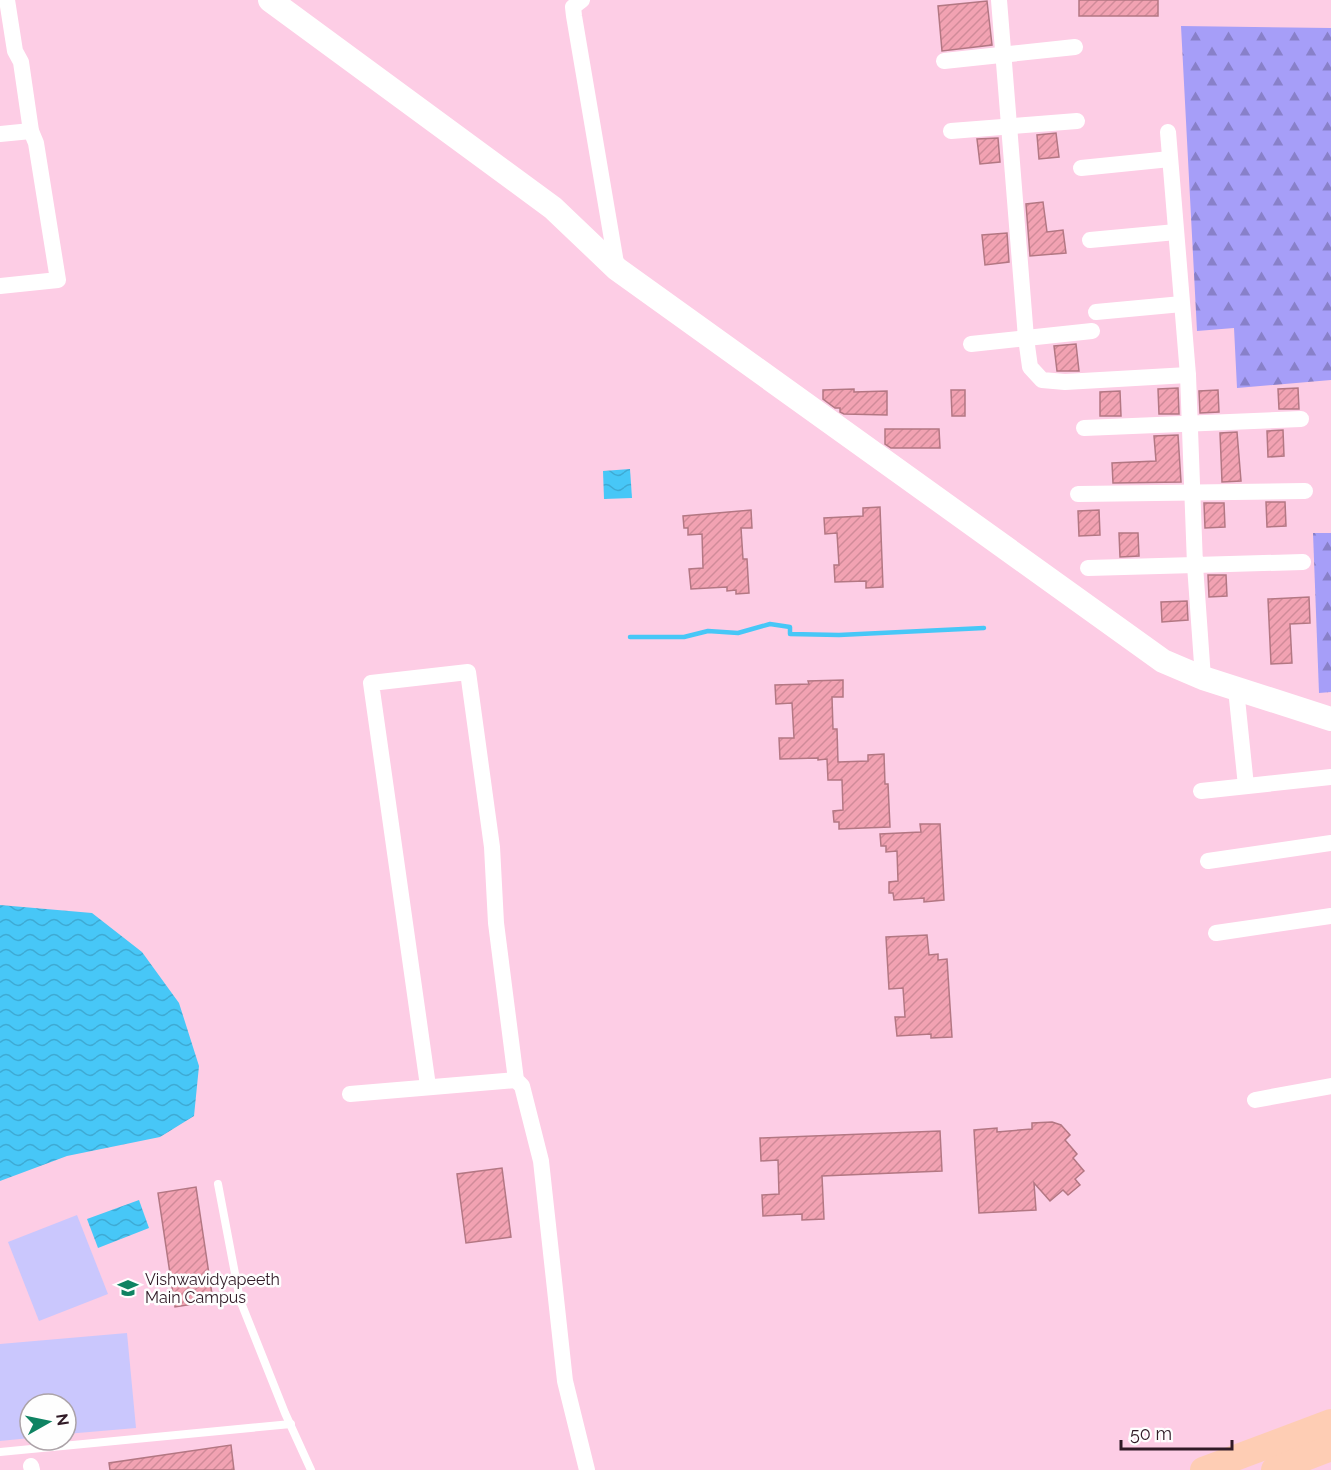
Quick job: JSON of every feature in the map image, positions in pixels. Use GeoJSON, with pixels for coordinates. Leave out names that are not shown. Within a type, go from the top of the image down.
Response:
{"type":"FeatureCollection","features":[{"type":"Feature","properties":{"kind":"main road"},"geometry":{"type":"LineString","coordinates":[[279,2],[553,208],[617,269],[1163,661],[1203,678],[1331,719]]}},
{"type":"Feature","properties":{"kind":"main road"},"geometry":{"type":"LineString","coordinates":[[1203,1470],[1331,1422]]}},
{"type":"Feature","properties":{"kind":"main road"},"geometry":{"type":"LineString","coordinates":[[1274,1470],[1331,1448]]}},
{"type":"Feature","properties":{"kind":"street"},"geometry":{"type":"LineString","coordinates":[[0,286],[58,280],[21,62],[8,52],[7,0]]}},
{"type":"Feature","properties":{"kind":"street"},"geometry":{"type":"LineString","coordinates":[[582,0],[573,7],[574,16],[617,269]]}},
{"type":"Feature","properties":{"kind":"street"},"geometry":{"type":"LineString","coordinates":[[999,0],[1030,367],[1042,380],[1065,382],[1188,375]]}},
{"type":"Feature","properties":{"kind":"street"},"geometry":{"type":"LineString","coordinates":[[944,61],[1075,47]]}},
{"type":"Feature","properties":{"kind":"street"},"geometry":{"type":"LineString","coordinates":[[951,131],[1077,121]]}},
{"type":"Feature","properties":{"kind":"street"},"geometry":{"type":"LineString","coordinates":[[0,134],[31,131]]}},
{"type":"Feature","properties":{"kind":"street"},"geometry":{"type":"LineString","coordinates":[[1168,132],[1188,375],[1195,566],[1203,678]]}},
{"type":"Feature","properties":{"kind":"street"},"geometry":{"type":"LineString","coordinates":[[1081,168],[1170,159]]}},
{"type":"Feature","properties":{"kind":"street"},"geometry":{"type":"LineString","coordinates":[[1090,240],[1176,232]]}},
{"type":"Feature","properties":{"kind":"street"},"geometry":{"type":"LineString","coordinates":[[1096,312],[1182,304]]}},
{"type":"Feature","properties":{"kind":"street"},"geometry":{"type":"LineString","coordinates":[[971,344],[1092,331]]}},
{"type":"Feature","properties":{"kind":"street"},"geometry":{"type":"LineString","coordinates":[[1084,428],[1301,419]]}},
{"type":"Feature","properties":{"kind":"street"},"geometry":{"type":"LineString","coordinates":[[1078,494],[1305,491]]}},
{"type":"Feature","properties":{"kind":"street"},"geometry":{"type":"LineString","coordinates":[[1088,568],[1303,562]]}},
{"type":"Feature","properties":{"kind":"street"},"geometry":{"type":"LineString","coordinates":[[428,1086],[371,683],[468,672],[492,847],[496,923],[516,1080],[522,1086],[541,1161],[565,1381],[587,1470]]}},
{"type":"Feature","properties":{"kind":"street"},"geometry":{"type":"LineString","coordinates":[[1236,689],[1246,786]]}},
{"type":"Feature","properties":{"kind":"street"},"geometry":{"type":"LineString","coordinates":[[1201,791],[1331,777]]}},
{"type":"Feature","properties":{"kind":"street"},"geometry":{"type":"LineString","coordinates":[[1208,861],[1331,843]]}},
{"type":"Feature","properties":{"kind":"street"},"geometry":{"type":"LineString","coordinates":[[1216,933],[1331,916]]}},
{"type":"Feature","properties":{"kind":"street"},"geometry":{"type":"LineString","coordinates":[[350,1094],[516,1080]]}},
{"type":"Feature","properties":{"kind":"street"},"geometry":{"type":"LineString","coordinates":[[1255,1100],[1331,1086]]}},
{"type":"Feature","properties":{"kind":"lane"},"geometry":{"type":"LineString","coordinates":[[218,1184],[240,1300],[311,1470]]}},
{"type":"Feature","properties":{"kind":"lane"},"geometry":{"type":"LineString","coordinates":[[0,1452],[291,1424]]}},
{"type":"Feature","properties":{"kind":"green space"},"geometry":{"type":"Polygon","coordinates":[[[1181,26],[1331,28],[1331,380],[1237,388],[1234,328],[1197,331],[1181,26]]]}},
{"type":"Feature","properties":{"kind":"green space"},"geometry":{"type":"Polygon","coordinates":[[[1313,533],[1331,533],[1331,692],[1319,693],[1313,533]]]}},
{"type":"Feature","properties":{"kind":"shaded area"},"geometry":{"type":"Polygon","coordinates":[[[77,1215],[108,1294],[39,1321],[8,1242],[77,1215]]]}},
{"type":"Feature","properties":{"kind":"shaded area"},"geometry":{"type":"Polygon","coordinates":[[[127,1333],[136,1428],[78,1433],[78,1392],[18,1392],[18,1439],[0,1441],[0,1344],[127,1333]]]}},
{"type":"Feature","properties":{"kind":"water"},"geometry":{"type":"Polygon","coordinates":[[[630,469],[632,498],[604,499],[603,471],[630,469]]]}},
{"type":"Feature","properties":{"kind":"water"},"geometry":{"type":"Polygon","coordinates":[[[0,905],[92,913],[142,952],[179,1003],[199,1066],[194,1116],[160,1137],[67,1156],[0,1181],[0,905]]]}},
{"type":"Feature","properties":{"kind":"water"},"geometry":{"type":"Polygon","coordinates":[[[139,1200],[149,1228],[98,1248],[87,1219],[139,1200]]]}},
{"type":"Feature","properties":{"kind":"building"},"geometry":{"type":"Polygon","coordinates":[[[1079,0],[1158,0],[1158,16],[1079,16],[1079,0]]]}},
{"type":"Feature","properties":{"kind":"building"},"geometry":{"type":"Polygon","coordinates":[[[987,1],[992,45],[942,51],[938,6],[987,1]]]}},
{"type":"Feature","properties":{"kind":"building"},"geometry":{"type":"Polygon","coordinates":[[[1056,133],[1059,157],[1039,159],[1037,135],[1056,133]]]}},
{"type":"Feature","properties":{"kind":"building"},"geometry":{"type":"Polygon","coordinates":[[[998,138],[1000,162],[980,164],[977,139],[998,138]]]}},
{"type":"Feature","properties":{"kind":"building"},"geometry":{"type":"Polygon","coordinates":[[[1043,202],[1047,232],[1063,230],[1066,253],[1030,256],[1026,204],[1043,202]]]}},
{"type":"Feature","properties":{"kind":"building"},"geometry":{"type":"Polygon","coordinates":[[[1007,233],[1009,262],[985,265],[982,235],[1007,233]]]}},
{"type":"Feature","properties":{"kind":"building"},"geometry":{"type":"Polygon","coordinates":[[[1076,344],[1079,371],[1057,371],[1054,346],[1076,344]]]}},
{"type":"Feature","properties":{"kind":"building"},"geometry":{"type":"Polygon","coordinates":[[[1178,388],[1179,414],[1159,414],[1158,389],[1178,388]]]}},
{"type":"Feature","properties":{"kind":"building"},"geometry":{"type":"Polygon","coordinates":[[[1298,388],[1299,409],[1279,409],[1278,389],[1298,388]]]}},
{"type":"Feature","properties":{"kind":"building"},"geometry":{"type":"Polygon","coordinates":[[[854,389],[854,392],[887,391],[887,415],[844,414],[840,412],[840,408],[835,408],[823,399],[823,390],[854,389]]]}},
{"type":"Feature","properties":{"kind":"building"},"geometry":{"type":"Polygon","coordinates":[[[951,390],[965,390],[965,416],[952,416],[951,390]]]}},
{"type":"Feature","properties":{"kind":"building"},"geometry":{"type":"Polygon","coordinates":[[[1218,390],[1219,412],[1200,413],[1199,391],[1218,390]]]}},
{"type":"Feature","properties":{"kind":"building"},"geometry":{"type":"Polygon","coordinates":[[[1120,391],[1121,416],[1100,416],[1100,392],[1120,391]]]}},
{"type":"Feature","properties":{"kind":"building"},"geometry":{"type":"Polygon","coordinates":[[[885,429],[939,429],[940,448],[891,448],[885,444],[885,429]]]}},
{"type":"Feature","properties":{"kind":"building"},"geometry":{"type":"Polygon","coordinates":[[[1283,430],[1284,456],[1268,457],[1267,431],[1283,430]]]}},
{"type":"Feature","properties":{"kind":"building"},"geometry":{"type":"Polygon","coordinates":[[[1237,432],[1241,481],[1222,482],[1220,433],[1237,432]]]}},
{"type":"Feature","properties":{"kind":"building"},"geometry":{"type":"Polygon","coordinates":[[[1178,435],[1181,482],[1113,483],[1112,463],[1156,461],[1154,436],[1178,435]]]}},
{"type":"Feature","properties":{"kind":"building"},"geometry":{"type":"Polygon","coordinates":[[[1266,502],[1285,502],[1286,526],[1267,527],[1266,502]]]}},
{"type":"Feature","properties":{"kind":"building"},"geometry":{"type":"Polygon","coordinates":[[[1204,503],[1224,503],[1225,527],[1205,528],[1204,503]]]}},
{"type":"Feature","properties":{"kind":"building"},"geometry":{"type":"Polygon","coordinates":[[[880,507],[883,587],[866,588],[866,581],[835,582],[834,565],[839,565],[837,533],[825,534],[824,518],[863,516],[863,508],[880,507]]]}},
{"type":"Feature","properties":{"kind":"building"},"geometry":{"type":"Polygon","coordinates":[[[751,510],[752,528],[741,528],[743,559],[747,559],[749,593],[736,594],[736,590],[727,591],[727,587],[691,589],[689,569],[703,568],[702,534],[688,535],[688,528],[684,528],[683,516],[751,510]]]}},
{"type":"Feature","properties":{"kind":"building"},"geometry":{"type":"Polygon","coordinates":[[[1099,510],[1100,535],[1079,536],[1078,511],[1099,510]]]}},
{"type":"Feature","properties":{"kind":"building"},"geometry":{"type":"Polygon","coordinates":[[[1119,533],[1138,533],[1139,556],[1120,557],[1119,533]]]}},
{"type":"Feature","properties":{"kind":"building"},"geometry":{"type":"Polygon","coordinates":[[[1208,575],[1226,575],[1227,596],[1209,597],[1208,575]]]}},
{"type":"Feature","properties":{"kind":"building"},"geometry":{"type":"Polygon","coordinates":[[[1309,597],[1310,623],[1290,624],[1292,663],[1271,664],[1268,599],[1309,597]]]}},
{"type":"Feature","properties":{"kind":"building"},"geometry":{"type":"Polygon","coordinates":[[[1187,601],[1188,620],[1162,622],[1161,602],[1187,601]]]}},
{"type":"Feature","properties":{"kind":"building"},"geometry":{"type":"Polygon","coordinates":[[[843,680],[843,697],[832,697],[833,729],[837,729],[838,762],[868,761],[868,755],[884,754],[890,827],[839,829],[839,822],[834,822],[833,811],[843,810],[842,780],[828,780],[827,759],[780,759],[779,738],[794,738],[792,703],[776,704],[775,685],[843,680]]]}},
{"type":"Feature","properties":{"kind":"building"},"geometry":{"type":"Polygon","coordinates":[[[920,824],[940,824],[944,900],[924,902],[924,898],[894,900],[893,893],[889,893],[889,882],[898,881],[897,851],[886,852],[886,846],[881,846],[880,834],[921,832],[920,824]]]}},
{"type":"Feature","properties":{"kind":"building"},"geometry":{"type":"Polygon","coordinates":[[[927,935],[929,955],[938,954],[938,960],[947,959],[952,1037],[931,1038],[931,1034],[897,1036],[895,1017],[905,1017],[903,988],[889,989],[886,937],[927,935]]]}},
{"type":"Feature","properties":{"kind":"building"},"geometry":{"type":"Polygon","coordinates":[[[1052,1122],[1061,1125],[1070,1135],[1065,1140],[1077,1154],[1073,1158],[1084,1171],[1075,1179],[1080,1185],[1068,1195],[1063,1190],[1050,1201],[1034,1183],[1036,1210],[979,1213],[974,1130],[997,1128],[997,1132],[1032,1129],[1032,1123],[1052,1122]]]}},
{"type":"Feature","properties":{"kind":"building"},"geometry":{"type":"Polygon","coordinates":[[[940,1131],[942,1171],[822,1176],[824,1219],[802,1220],[802,1214],[763,1216],[762,1195],[779,1194],[778,1160],[761,1161],[760,1138],[940,1131]]]}},
{"type":"Feature","properties":{"kind":"building"},"geometry":{"type":"Polygon","coordinates":[[[502,1168],[511,1237],[466,1243],[457,1174],[502,1168]]]}},
{"type":"Feature","properties":{"kind":"building"},"geometry":{"type":"Polygon","coordinates":[[[196,1187],[213,1301],[175,1307],[158,1193],[196,1187]]]}},
{"type":"Feature","properties":{"kind":"building"},"geometry":{"type":"Polygon","coordinates":[[[231,1445],[234,1470],[110,1470],[109,1463],[231,1445]]]}},
{"type":"Feature","properties":{"kind":"waterway"},"geometry":{"type":"LineString","coordinates":[[630,637],[684,637],[708,631],[738,633],[770,624],[790,627],[790,634],[839,635],[984,628]]}},
{"type":"Feature","properties":{"kind":"place","name":"Vishwavidyapeeth Main Campus"},"geometry":{"type":"Point","coordinates":[128,1288]}}]}
